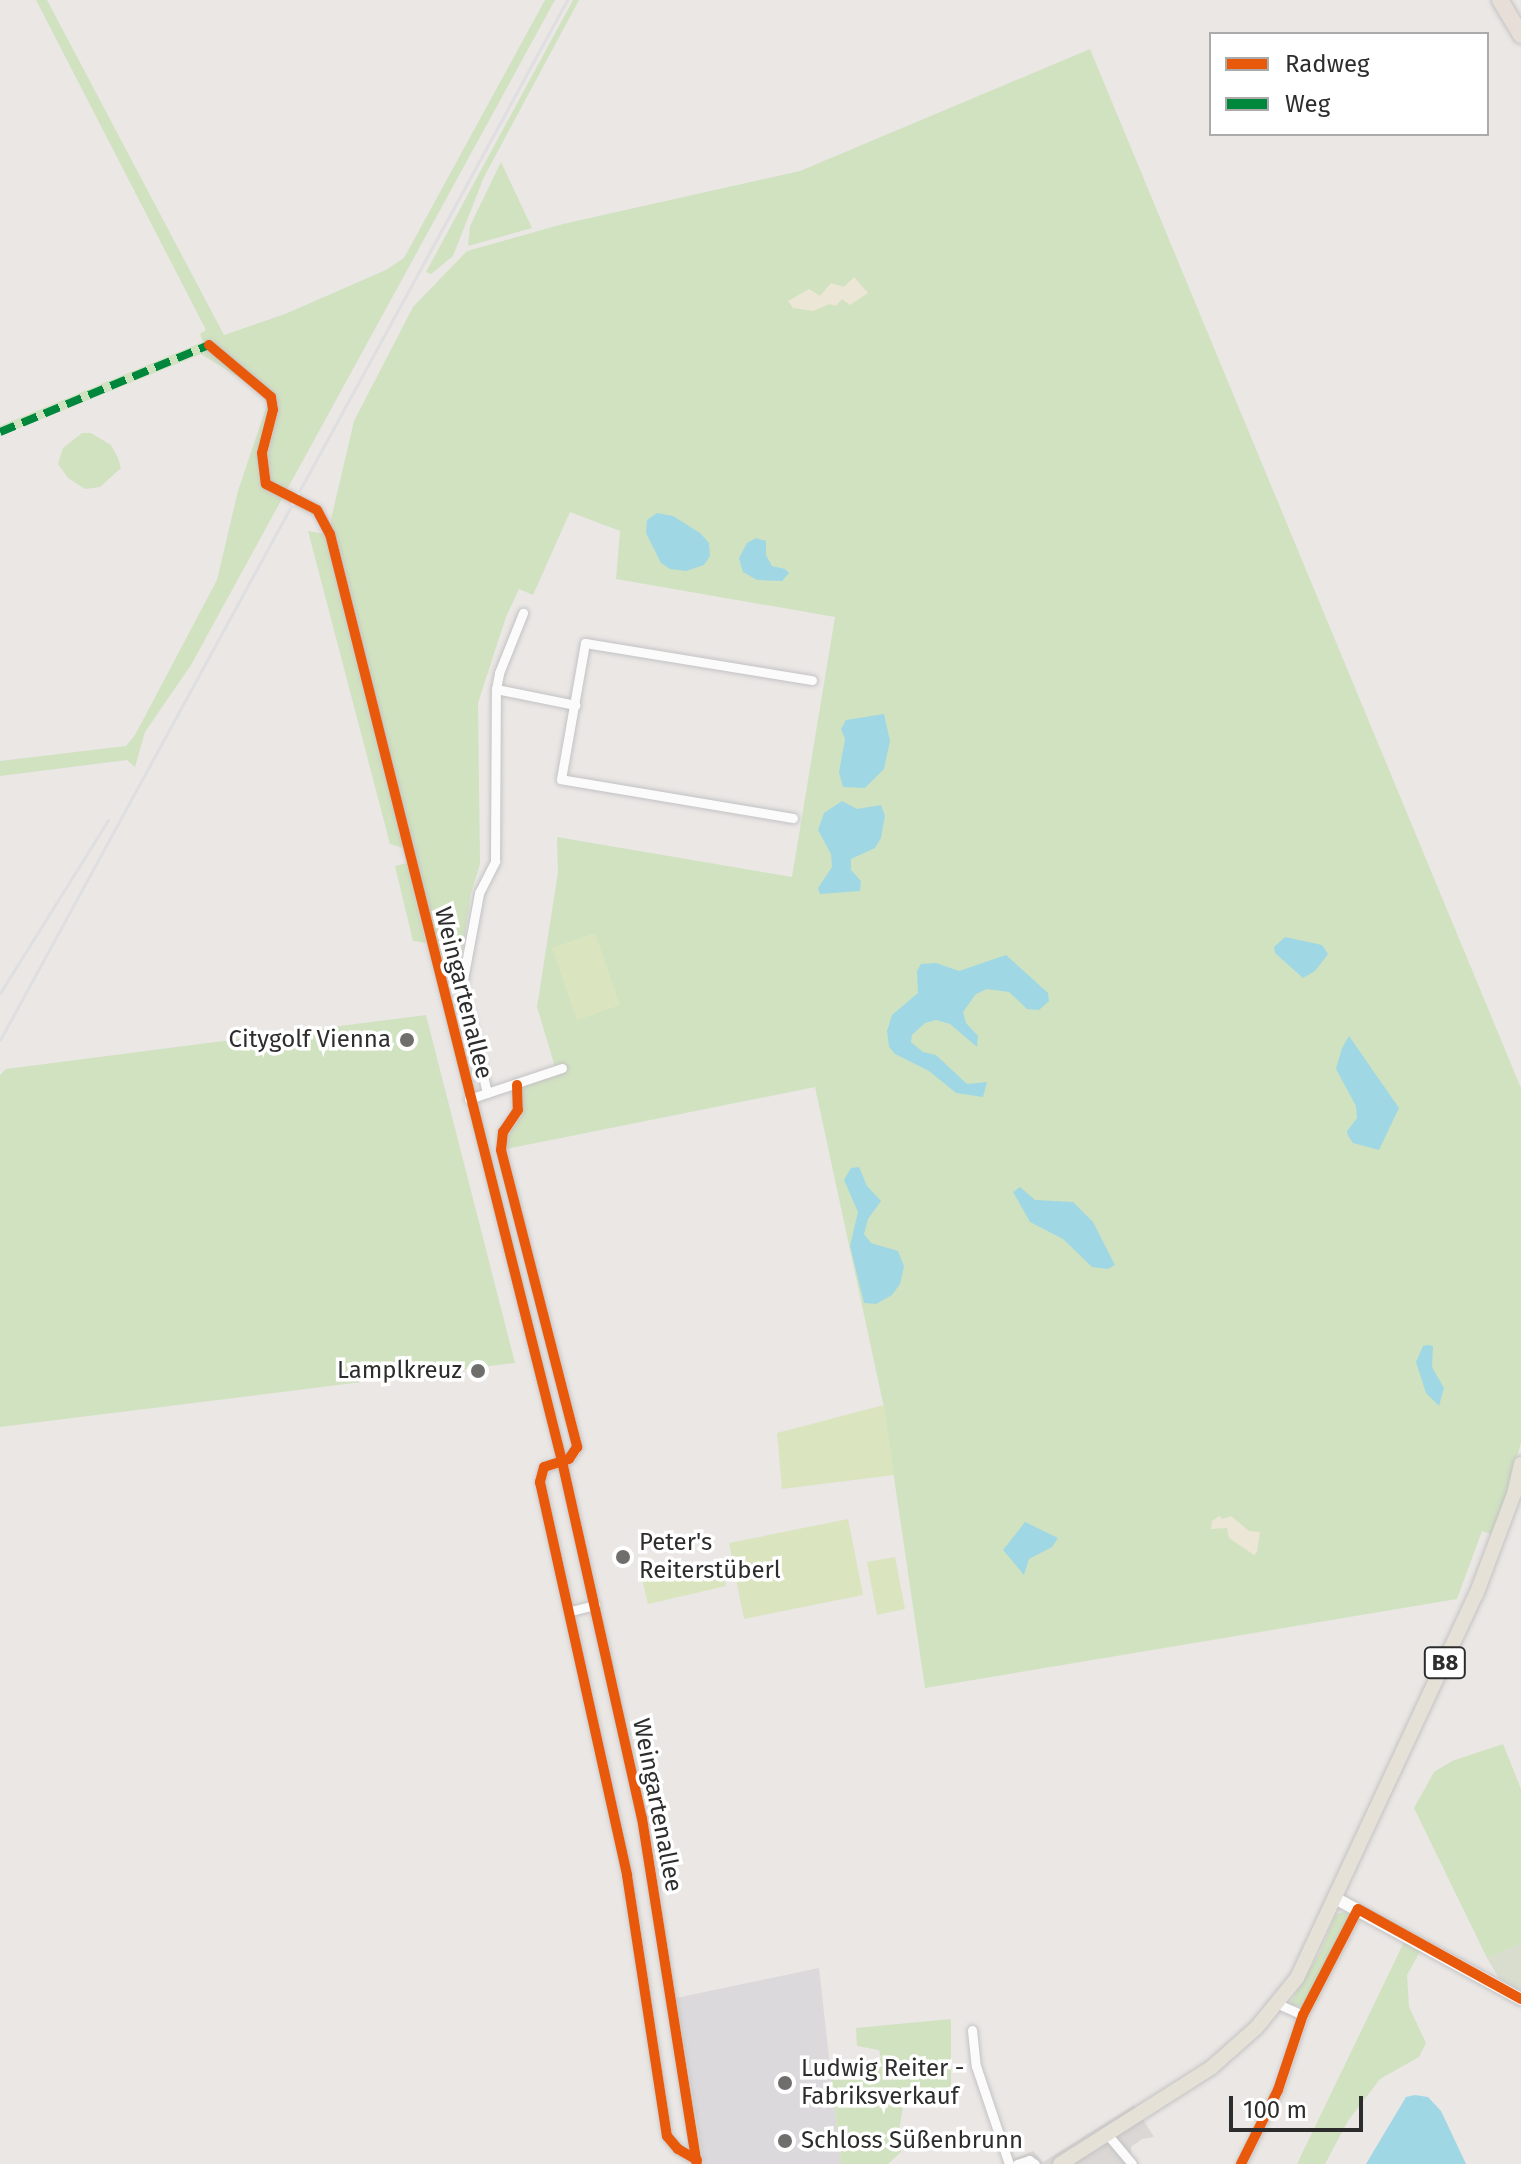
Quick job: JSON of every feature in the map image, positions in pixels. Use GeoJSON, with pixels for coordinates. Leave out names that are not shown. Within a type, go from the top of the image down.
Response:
{"type":"FeatureCollection","features":[{"type":"Feature","properties":{"kind":"highway"},"geometry":{"type":"LineString","coordinates":[[1500,0],[1521,34]]}},
{"type":"Feature","properties":{"kind":"main road","name":"B8"},"geometry":{"type":"LineString","coordinates":[[1060,2164],[1212,2067],[1278,2004],[1304,1964],[1476,1595],[1514,1494],[1521,1464]]}},
{"type":"Feature","properties":{"kind":"street","name":"Weingartenallee"},"geometry":{"type":"LineString","coordinates":[[209,345],[271,397],[273,410],[262,453],[266,484],[317,510],[330,534],[562,1461],[595,1605],[642,1818],[697,2162]]}},
{"type":"Feature","properties":{"kind":"street","name":"Weingartenallee"},"geometry":{"type":"LineString","coordinates":[[487,1093],[462,985],[479,893],[495,861],[496,689],[523,613]]}},
{"type":"Feature","properties":{"kind":"street"},"geometry":{"type":"LineString","coordinates":[[793,818],[561,779],[585,643],[812,680]]}},
{"type":"Feature","properties":{"kind":"street"},"geometry":{"type":"LineString","coordinates":[[496,689],[575,705]]}},
{"type":"Feature","properties":{"kind":"street"},"geometry":{"type":"LineString","coordinates":[[517,1085],[562,1068]]}},
{"type":"Feature","properties":{"kind":"street","name":"Weingartenallee"},"geometry":{"type":"LineString","coordinates":[[469,1099],[517,1085],[518,1110],[503,1132],[501,1150],[577,1447],[572,1456],[544,1467],[540,1482],[627,1875],[667,2136],[678,2149],[697,2162]]}},
{"type":"Feature","properties":{"kind":"street"},"geometry":{"type":"LineString","coordinates":[[539,1373],[558,1369]]}},
{"type":"Feature","properties":{"kind":"street"},"geometry":{"type":"LineString","coordinates":[[571,1611],[595,1605]]}},
{"type":"Feature","properties":{"kind":"street"},"geometry":{"type":"LineString","coordinates":[[1335,1898],[1521,1999]]}},
{"type":"Feature","properties":{"kind":"street"},"geometry":{"type":"LineString","coordinates":[[1241,2164],[1278,2090],[1303,2015],[1358,1909]]}},
{"type":"Feature","properties":{"kind":"street"},"geometry":{"type":"LineString","coordinates":[[1278,2004],[1303,2015]]}},
{"type":"Feature","properties":{"kind":"street"},"geometry":{"type":"LineString","coordinates":[[972,2030],[976,2066],[1009,2164]]}},
{"type":"Feature","properties":{"kind":"street"},"geometry":{"type":"LineString","coordinates":[[1107,2134],[1132,2164]]}},
{"type":"Feature","properties":{"kind":"street"},"geometry":{"type":"LineString","coordinates":[[1017,2164],[1029,2160],[1035,2164]]}},
{"type":"Feature","properties":{"kind":"shaded area"},"geometry":{"type":"Polygon","coordinates":[[[819,1968],[841,2164],[704,2164],[676,1998],[819,1968]]]}},
{"type":"Feature","properties":{"kind":"shaded area"},"geometry":{"type":"Polygon","coordinates":[[[1134,2105],[1154,2137],[1142,2139],[1131,2147],[1131,2155],[1139,2164],[1001,2164],[1033,2151],[1043,2162],[1134,2105]]]}},
{"type":"Feature","properties":{"kind":"green space"},"geometry":{"type":"Polygon","coordinates":[[[36,0],[47,0],[224,335],[285,314],[386,270],[404,258],[545,0],[555,0],[191,665],[145,732],[135,767],[127,760],[0,776],[0,761],[126,746],[135,735],[217,580],[238,491],[267,405],[262,392],[201,354],[0,436],[0,426],[203,342],[200,334],[206,330],[36,0]]]}},
{"type":"Feature","properties":{"kind":"green space"},"geometry":{"type":"Polygon","coordinates":[[[573,0],[579,0],[484,177],[453,256],[431,274],[426,272],[573,0]]]}},
{"type":"Feature","properties":{"kind":"green space"},"geometry":{"type":"Polygon","coordinates":[[[1090,49],[1521,1088],[1521,1443],[1495,1535],[1482,1531],[1457,1599],[925,1688],[883,1403],[815,1087],[501,1150],[500,1140],[516,1116],[517,1085],[556,1070],[537,1007],[558,872],[557,837],[792,877],[835,617],[616,579],[620,531],[570,512],[533,595],[519,589],[506,617],[478,703],[480,864],[471,893],[461,962],[436,967],[330,534],[354,421],[413,307],[467,251],[563,224],[800,171],[1090,49]]]}},
{"type":"Feature","properties":{"kind":"green space"},"geometry":{"type":"Polygon","coordinates":[[[501,162],[532,228],[468,246],[470,226],[501,162]]]}},
{"type":"Feature","properties":{"kind":"green space"},"geometry":{"type":"Polygon","coordinates":[[[82,433],[91,433],[111,445],[118,458],[121,468],[100,487],[85,489],[68,478],[58,464],[63,448],[82,433]]]}},
{"type":"Feature","properties":{"kind":"green space"},"geometry":{"type":"Polygon","coordinates":[[[308,531],[325,534],[403,848],[390,844],[308,531]]]}},
{"type":"Feature","properties":{"kind":"green space"},"geometry":{"type":"Polygon","coordinates":[[[407,863],[426,943],[413,941],[395,866],[407,863]]]}},
{"type":"Feature","properties":{"kind":"green space"},"geometry":{"type":"Polygon","coordinates":[[[595,933],[620,1005],[577,1020],[552,948],[595,933]]]}},
{"type":"Feature","properties":{"kind":"green space","name":"Citygolf Vienna"},"geometry":{"type":"Polygon","coordinates":[[[426,1015],[515,1363],[0,1427],[0,1075],[6,1069],[426,1015]]]}},
{"type":"Feature","properties":{"kind":"green space"},"geometry":{"type":"Polygon","coordinates":[[[884,1405],[894,1475],[782,1489],[777,1433],[884,1405]]]}},
{"type":"Feature","properties":{"kind":"green space"},"geometry":{"type":"Polygon","coordinates":[[[848,1519],[863,1595],[744,1619],[729,1543],[848,1519]]]}},
{"type":"Feature","properties":{"kind":"green space"},"geometry":{"type":"Polygon","coordinates":[[[895,1557],[905,1609],[877,1615],[867,1562],[895,1557]]]}},
{"type":"Feature","properties":{"kind":"green space"},"geometry":{"type":"Polygon","coordinates":[[[720,1560],[726,1586],[648,1604],[642,1578],[720,1560]]]}},
{"type":"Feature","properties":{"kind":"green space"},"geometry":{"type":"Polygon","coordinates":[[[1503,1744],[1521,1789],[1521,1944],[1487,1958],[1414,1808],[1434,1772],[1452,1761],[1503,1744]]]}},
{"type":"Feature","properties":{"kind":"green space"},"geometry":{"type":"Polygon","coordinates":[[[1344,1912],[1349,1915],[1303,2006],[1289,2005],[1320,1952],[1336,1914],[1344,1912]]]}},
{"type":"Feature","properties":{"kind":"green space"},"geometry":{"type":"Polygon","coordinates":[[[1405,1940],[1421,1950],[1407,1975],[1409,2007],[1426,2043],[1419,2057],[1380,2079],[1348,2121],[1325,2164],[1297,2164],[1405,1940]]]}},
{"type":"Feature","properties":{"kind":"green space"},"geometry":{"type":"Polygon","coordinates":[[[1521,1944],[1521,1991],[1499,1978],[1487,1958],[1521,1944]]]}},
{"type":"Feature","properties":{"kind":"green space"},"geometry":{"type":"Polygon","coordinates":[[[951,2019],[951,2087],[905,2096],[899,2130],[901,2152],[888,2164],[841,2164],[830,2067],[881,2058],[879,2050],[857,2046],[856,2028],[951,2019]]]}},
{"type":"Feature","properties":{"kind":"sand"},"geometry":{"type":"Polygon","coordinates":[[[854,277],[868,293],[850,305],[842,299],[836,306],[830,304],[813,311],[793,308],[788,301],[809,289],[820,296],[831,283],[844,287],[854,277]]]}},
{"type":"Feature","properties":{"kind":"sand"},"geometry":{"type":"Polygon","coordinates":[[[1219,1516],[1223,1519],[1231,1516],[1249,1531],[1260,1532],[1254,1555],[1229,1538],[1227,1528],[1211,1529],[1212,1521],[1219,1516]]]}},
{"type":"Feature","properties":{"kind":"water"},"geometry":{"type":"Polygon","coordinates":[[[657,513],[673,516],[700,533],[709,543],[710,556],[704,565],[686,571],[670,569],[661,563],[646,533],[647,520],[657,513]]]}},
{"type":"Feature","properties":{"kind":"water"},"geometry":{"type":"Polygon","coordinates":[[[756,538],[766,541],[766,555],[772,566],[789,573],[782,581],[757,580],[743,572],[739,558],[747,543],[756,538]]]}},
{"type":"Feature","properties":{"kind":"water"},"geometry":{"type":"Polygon","coordinates":[[[884,714],[890,741],[884,769],[865,788],[843,787],[839,772],[845,739],[841,729],[846,720],[884,714]]]}},
{"type":"Feature","properties":{"kind":"water"},"geometry":{"type":"Polygon","coordinates":[[[842,801],[857,809],[881,805],[885,816],[881,838],[875,848],[851,859],[851,870],[861,881],[860,891],[820,894],[818,888],[832,867],[831,854],[818,830],[824,813],[842,801]]]}},
{"type":"Feature","properties":{"kind":"water"},"geometry":{"type":"Polygon","coordinates":[[[1285,937],[1322,945],[1328,954],[1315,971],[1303,978],[1275,953],[1274,947],[1285,937]]]}},
{"type":"Feature","properties":{"kind":"water"},"geometry":{"type":"Polygon","coordinates":[[[1006,955],[1048,993],[1049,1001],[1039,1010],[1027,1009],[1009,992],[987,989],[976,994],[963,1012],[966,1023],[978,1036],[977,1047],[950,1024],[936,1020],[925,1023],[912,1035],[911,1042],[923,1052],[936,1055],[967,1084],[987,1082],[983,1097],[956,1093],[929,1071],[895,1054],[889,1047],[887,1031],[892,1015],[918,993],[917,971],[921,964],[936,963],[959,971],[1006,955]]]}},
{"type":"Feature","properties":{"kind":"water"},"geometry":{"type":"Polygon","coordinates":[[[1349,1036],[1399,1108],[1379,1150],[1353,1143],[1348,1136],[1347,1131],[1357,1118],[1356,1106],[1336,1069],[1349,1036]]]}},
{"type":"Feature","properties":{"kind":"water"},"geometry":{"type":"Polygon","coordinates":[[[859,1167],[867,1186],[881,1201],[868,1219],[864,1234],[871,1243],[898,1251],[904,1266],[900,1284],[892,1295],[876,1304],[864,1303],[850,1246],[858,1212],[844,1180],[851,1168],[859,1167]]]}},
{"type":"Feature","properties":{"kind":"water"},"geometry":{"type":"Polygon","coordinates":[[[1020,1187],[1035,1200],[1073,1202],[1093,1222],[1115,1265],[1108,1269],[1092,1267],[1063,1239],[1030,1222],[1013,1192],[1020,1187]]]}},
{"type":"Feature","properties":{"kind":"water"},"geometry":{"type":"Polygon","coordinates":[[[1423,1346],[1433,1346],[1432,1367],[1444,1388],[1439,1406],[1426,1393],[1416,1362],[1423,1346]]]}},
{"type":"Feature","properties":{"kind":"water"},"geometry":{"type":"Polygon","coordinates":[[[1025,1522],[1058,1538],[1052,1547],[1029,1559],[1024,1575],[1003,1550],[1025,1522]]]}},
{"type":"Feature","properties":{"kind":"water"},"geometry":{"type":"Polygon","coordinates":[[[1406,2097],[1428,2097],[1441,2111],[1466,2164],[1366,2164],[1406,2097]]]}},
{"type":"Feature","properties":{"kind":"railway"},"geometry":{"type":"LineString","coordinates":[[0,1040],[567,0]]}},
{"type":"Feature","properties":{"kind":"railway"},"geometry":{"type":"LineString","coordinates":[[0,993],[108,820]]}},
{"type":"Feature","properties":{"kind":"marked path"},"geometry":{"type":"LineString","coordinates":[[0,432],[209,345]]}},
{"type":"Feature","properties":{"kind":"cycle path"},"geometry":{"type":"LineString","coordinates":[[209,345],[271,397],[273,410],[262,453],[266,484],[317,510],[330,534],[562,1461],[642,1818],[697,2164]]}},
{"type":"Feature","properties":{"kind":"cycle path"},"geometry":{"type":"LineString","coordinates":[[517,1085],[518,1110],[503,1132],[501,1150],[577,1447],[569,1459],[544,1467],[540,1482],[627,1875],[667,2136],[678,2149],[697,2160]]}},
{"type":"Feature","properties":{"kind":"cycle path"},"geometry":{"type":"LineString","coordinates":[[1241,2164],[1278,2090],[1303,2015],[1358,1909],[1521,1999]]}},
{"type":"Feature","properties":{"kind":"place","name":"Citygolf Vienna"},"geometry":{"type":"Point","coordinates":[407,1040]}},
{"type":"Feature","properties":{"kind":"place","name":"Lamplkreuz"},"geometry":{"type":"Point","coordinates":[478,1371]}},
{"type":"Feature","properties":{"kind":"place","name":"Peter's Reiterstüberl"},"geometry":{"type":"Point","coordinates":[623,1557]}},
{"type":"Feature","properties":{"kind":"place","name":"Ludwig Reiter - Fabriksverkauf"},"geometry":{"type":"Point","coordinates":[785,2083]}},
{"type":"Feature","properties":{"kind":"place","name":"Schloss Süßenbrunn"},"geometry":{"type":"Point","coordinates":[785,2141]}}]}
